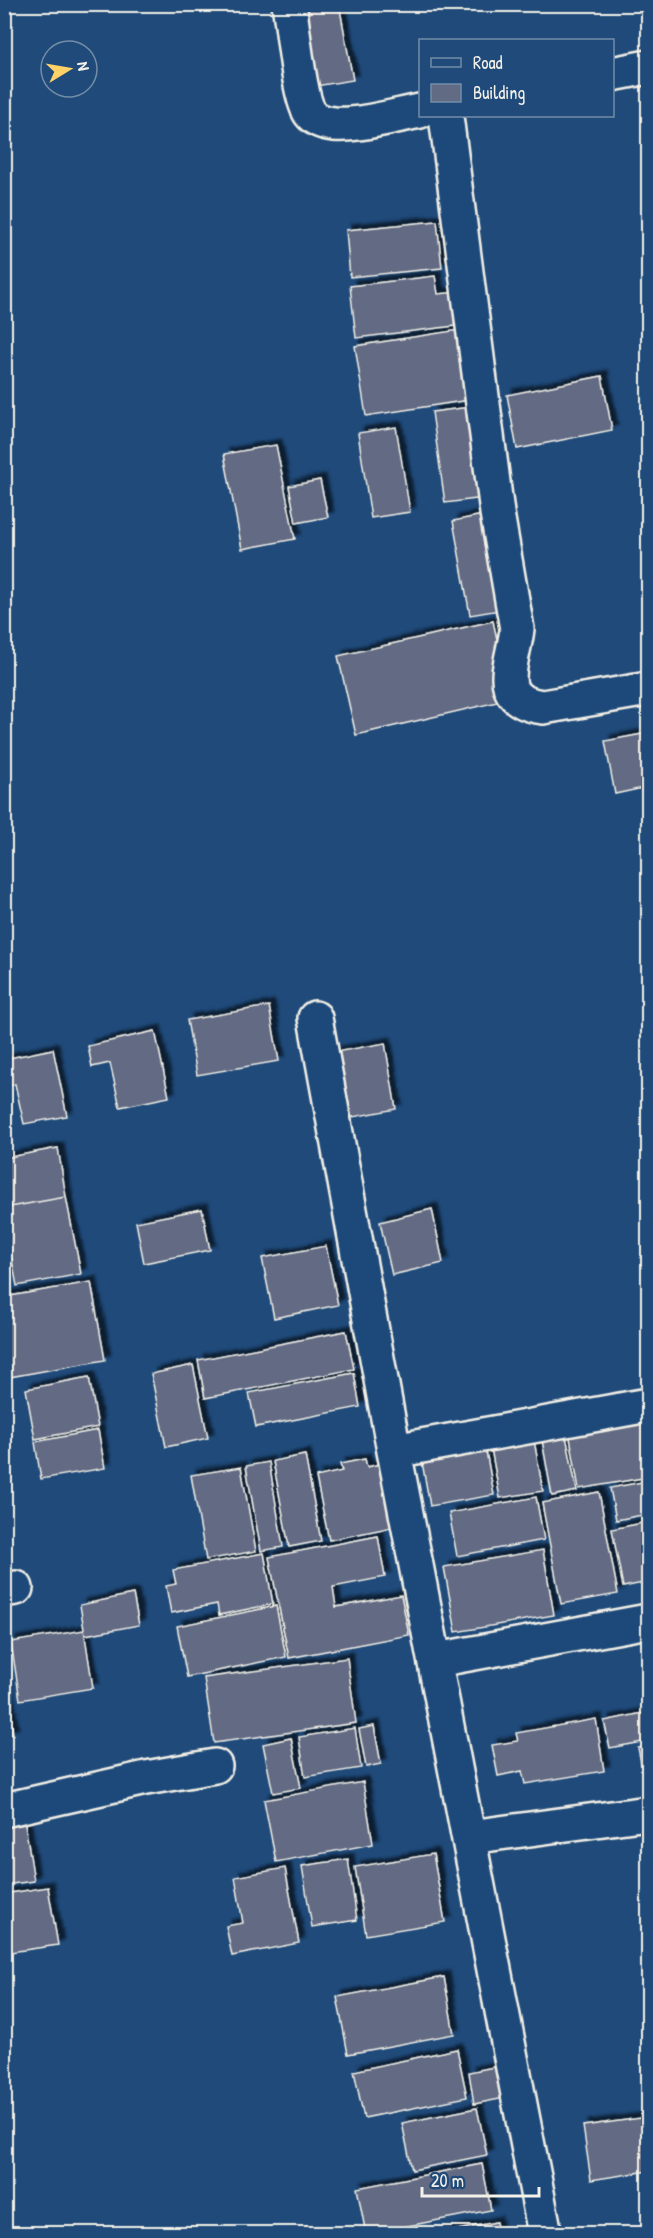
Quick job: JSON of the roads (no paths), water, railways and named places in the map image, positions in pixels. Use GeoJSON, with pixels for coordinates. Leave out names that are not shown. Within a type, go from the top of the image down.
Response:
{"type":"FeatureCollection","features":[{"type":"Feature","properties":{"kind":"street"},"geometry":{"type":"LineString","coordinates":[[290,4],[302,87],[307,108],[311,114],[325,122],[346,124],[419,111]]}},
{"type":"Feature","properties":{"kind":"street"},"geometry":{"type":"LineString","coordinates":[[614,74],[648,67]]}},
{"type":"Feature","properties":{"kind":"street"},"geometry":{"type":"LineString","coordinates":[[446,117],[497,513],[517,629],[510,662],[511,690],[518,700],[527,705],[543,707],[648,688]]}},
{"type":"Feature","properties":{"kind":"street"},"geometry":{"type":"LineString","coordinates":[[315,1018],[394,1451],[545,2234]]}},
{"type":"Feature","properties":{"kind":"street"},"geometry":{"type":"LineString","coordinates":[[394,1451],[648,1405]]}},
{"type":"Feature","properties":{"kind":"street"},"geometry":{"type":"LineString","coordinates":[[436,1660],[648,1621]]}},
{"type":"Feature","properties":{"kind":"street"},"geometry":{"type":"LineString","coordinates":[[4,1810],[146,1778],[215,1766]]}},
{"type":"Feature","properties":{"kind":"street"},"geometry":{"type":"LineString","coordinates":[[470,1837],[648,1813]]}}]}
